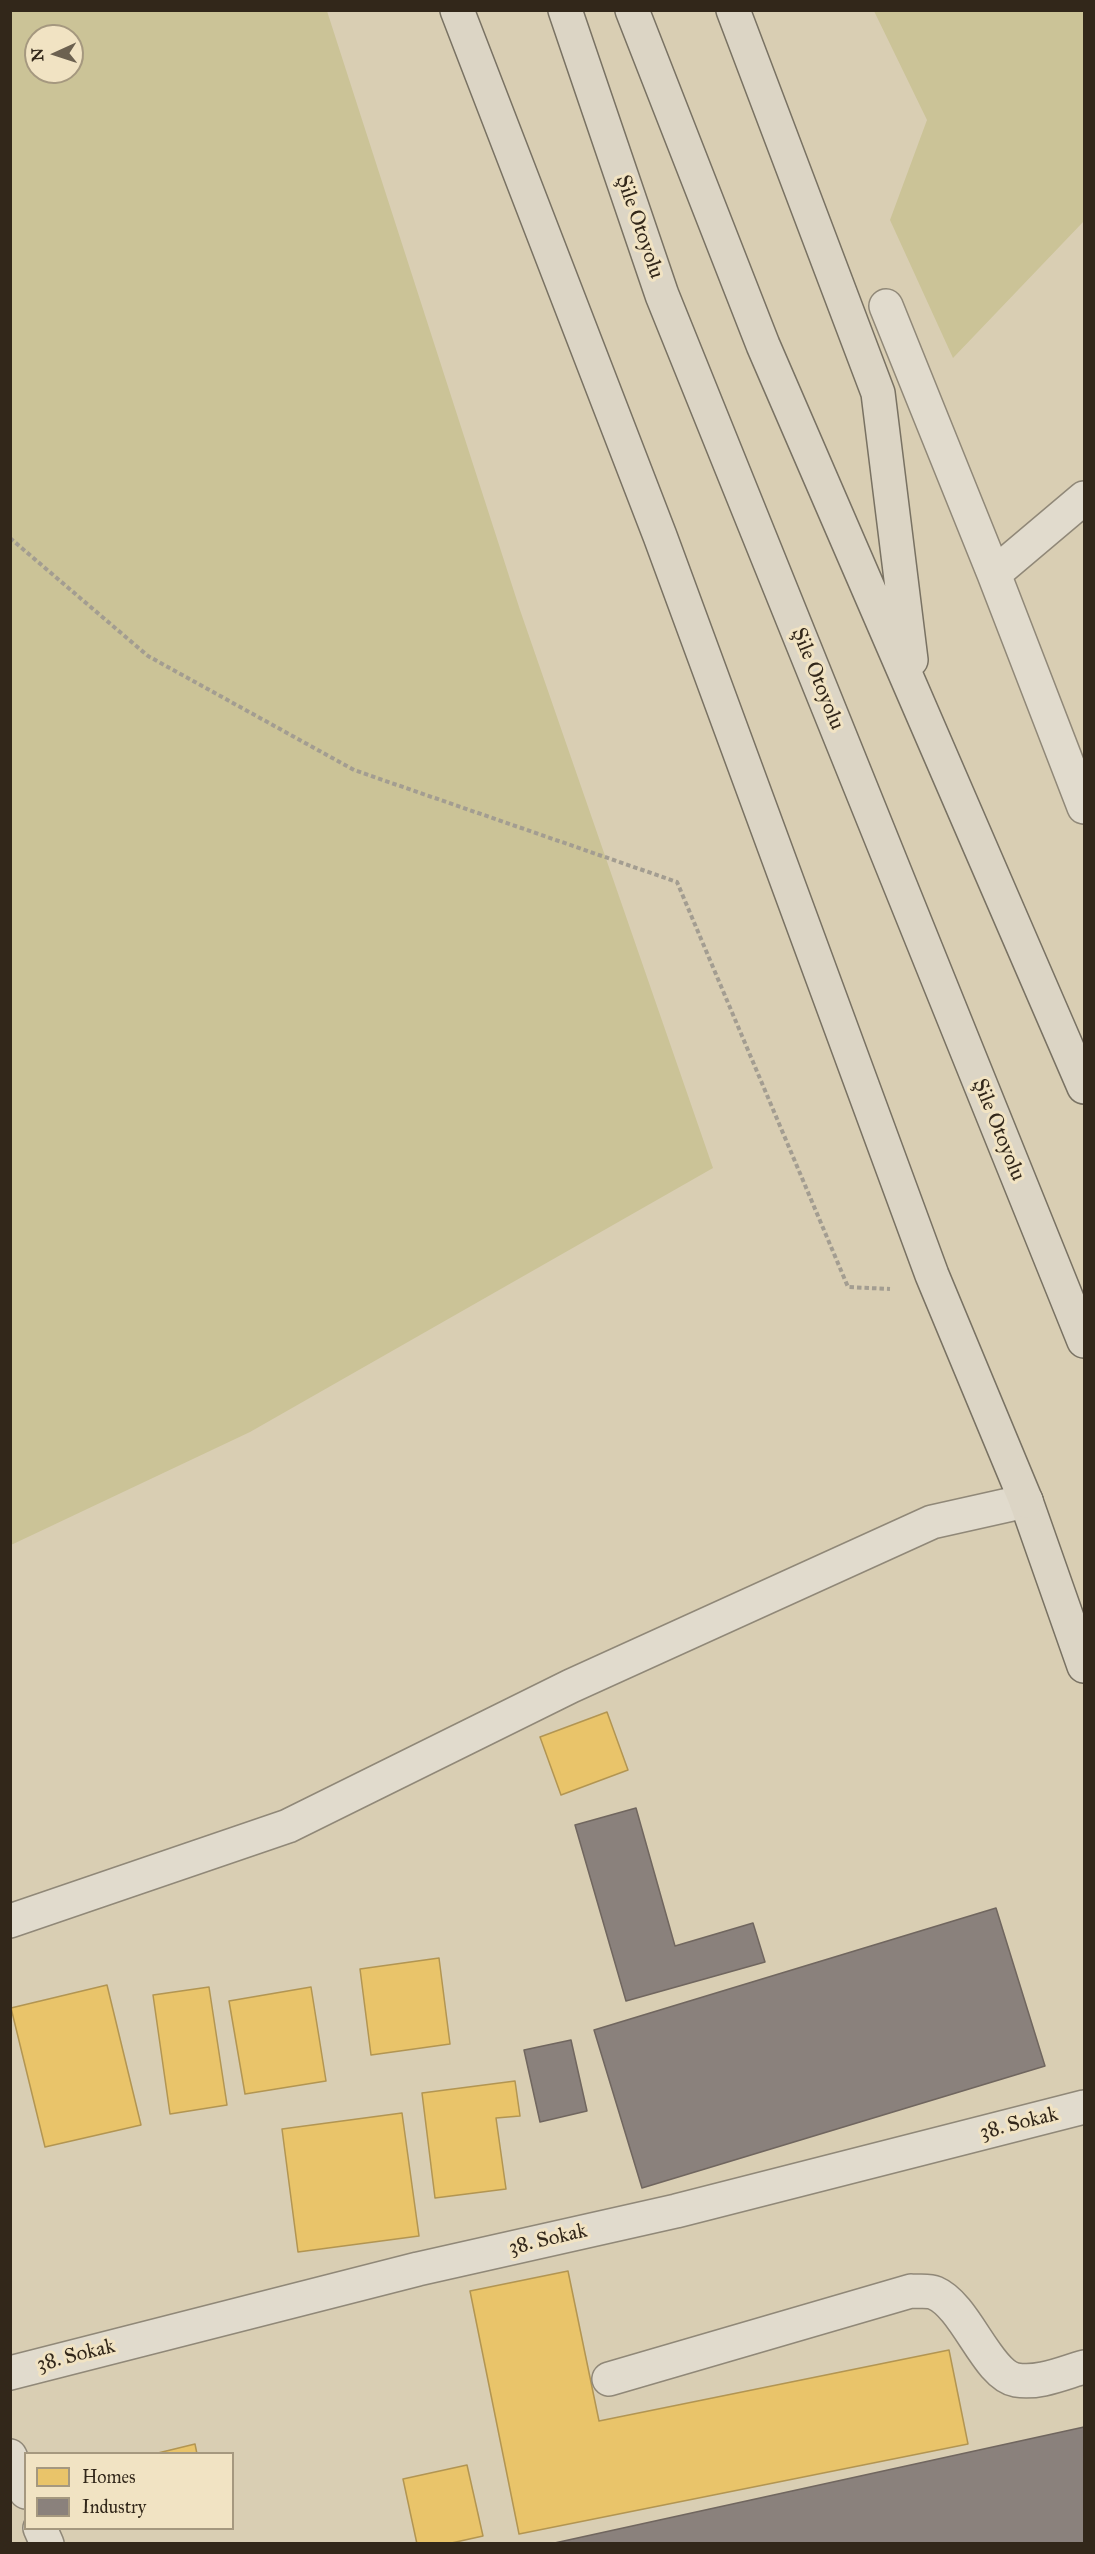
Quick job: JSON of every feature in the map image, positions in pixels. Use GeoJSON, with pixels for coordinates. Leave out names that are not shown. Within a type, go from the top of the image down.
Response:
{"type":"FeatureCollection","features":[{"type":"Feature","properties":{"kind":"main road"},"geometry":{"type":"LineString","coordinates":[[457,10],[660,536],[939,1290],[1026,1501],[1084,1666]]}},
{"type":"Feature","properties":{"kind":"main road"},"geometry":{"type":"LineString","coordinates":[[473,10],[486,89]]}},
{"type":"Feature","properties":{"kind":"main road","name":"Şile Otoyolu"},"geometry":{"type":"LineString","coordinates":[[565,10],[662,295],[1084,1341]]}},
{"type":"Feature","properties":{"kind":"main road"},"geometry":{"type":"LineString","coordinates":[[632,10],[763,345],[1083,1081]]}},
{"type":"Feature","properties":{"kind":"main road"},"geometry":{"type":"LineString","coordinates":[[733,10],[878,393],[915,698]]}},
{"type":"Feature","properties":{"kind":"street"},"geometry":{"type":"LineString","coordinates":[[886,306],[994,574],[1084,807]]}},
{"type":"Feature","properties":{"kind":"street"},"geometry":{"type":"LineString","coordinates":[[994,574],[1084,498]]}},
{"type":"Feature","properties":{"kind":"street"},"geometry":{"type":"LineString","coordinates":[[10,1921],[288,1826],[571,1686],[932,1522],[1026,1501]]}},
{"type":"Feature","properties":{"kind":"street","name":"38. Sokak"},"geometry":{"type":"LineString","coordinates":[[10,2373],[418,2269],[676,2211],[1084,2107]]}},
{"type":"Feature","properties":{"kind":"street"},"geometry":{"type":"LineString","coordinates":[[609,2379],[911,2291],[934,2292],[952,2306],[997,2367],[1014,2380],[1035,2382],[1084,2367]]}},
{"type":"Feature","properties":{"kind":"street"},"geometry":{"type":"LineString","coordinates":[[10,2456],[24,2488]]}},
{"type":"Feature","properties":{"kind":"street"},"geometry":{"type":"LineString","coordinates":[[40,2530],[47,2544]]}},
{"type":"Feature","properties":{"kind":"path"},"geometry":{"type":"LineString","coordinates":[[10,538],[148,656],[354,770],[677,882],[848,1287],[939,1290]]}},
{"type":"Feature","properties":{"kind":"shaded area"},"geometry":{"type":"Polygon","coordinates":[[[11,10],[327,11],[520,610],[713,1168],[250,1432],[11,1545],[11,10]]]}},
{"type":"Feature","properties":{"kind":"shaded area"},"geometry":{"type":"Polygon","coordinates":[[[874,11],[1084,11],[1084,221],[953,358],[890,220],[927,120],[874,11]]]}},
{"type":"Feature","properties":{"kind":"building: Homes"},"geometry":{"type":"Polygon","coordinates":[[[607,1712],[628,1770],[561,1795],[540,1737],[607,1712]]]}},
{"type":"Feature","properties":{"kind":"building: Homes"},"geometry":{"type":"Polygon","coordinates":[[[439,1958],[450,2044],[371,2055],[360,1969],[439,1958]]]}},
{"type":"Feature","properties":{"kind":"building: Homes"},"geometry":{"type":"Polygon","coordinates":[[[107,1985],[141,2125],[45,2147],[11,2008],[107,1985]]]}},
{"type":"Feature","properties":{"kind":"building: Homes"},"geometry":{"type":"Polygon","coordinates":[[[209,1987],[227,2105],[170,2114],[153,1995],[209,1987]]]}},
{"type":"Feature","properties":{"kind":"building: Homes"},"geometry":{"type":"Polygon","coordinates":[[[311,1987],[326,2081],[245,2094],[229,2001],[311,1987]]]}},
{"type":"Feature","properties":{"kind":"building: Homes"},"geometry":{"type":"Polygon","coordinates":[[[515,2081],[520,2116],[496,2118],[506,2189],[435,2198],[422,2093],[515,2081]]]}},
{"type":"Feature","properties":{"kind":"building: Homes"},"geometry":{"type":"Polygon","coordinates":[[[402,2113],[419,2236],[298,2252],[282,2129],[402,2113]]]}},
{"type":"Feature","properties":{"kind":"building: Homes"},"geometry":{"type":"Polygon","coordinates":[[[568,2271],[599,2421],[949,2350],[968,2444],[519,2534],[470,2291],[568,2271]]]}},
{"type":"Feature","properties":{"kind":"building: Homes"},"geometry":{"type":"Polygon","coordinates":[[[195,2444],[197,2452],[162,2452],[195,2444]]]}},
{"type":"Feature","properties":{"kind":"building: Homes"},"geometry":{"type":"Polygon","coordinates":[[[467,2465],[483,2536],[447,2544],[417,2544],[403,2479],[467,2465]]]}},
{"type":"Feature","properties":{"kind":"building: Industry"},"geometry":{"type":"Polygon","coordinates":[[[636,1808],[675,1946],[753,1923],[765,1962],[626,2001],[575,1825],[636,1808]]]}},
{"type":"Feature","properties":{"kind":"building: Industry"},"geometry":{"type":"Polygon","coordinates":[[[996,1908],[1045,2066],[642,2188],[594,2030],[996,1908]]]}},
{"type":"Feature","properties":{"kind":"building: Industry"},"geometry":{"type":"Polygon","coordinates":[[[571,2040],[587,2111],[540,2122],[524,2050],[571,2040]]]}},
{"type":"Feature","properties":{"kind":"building: Industry"},"geometry":{"type":"Polygon","coordinates":[[[1084,2427],[1084,2544],[550,2544],[1084,2427]]]}}]}
